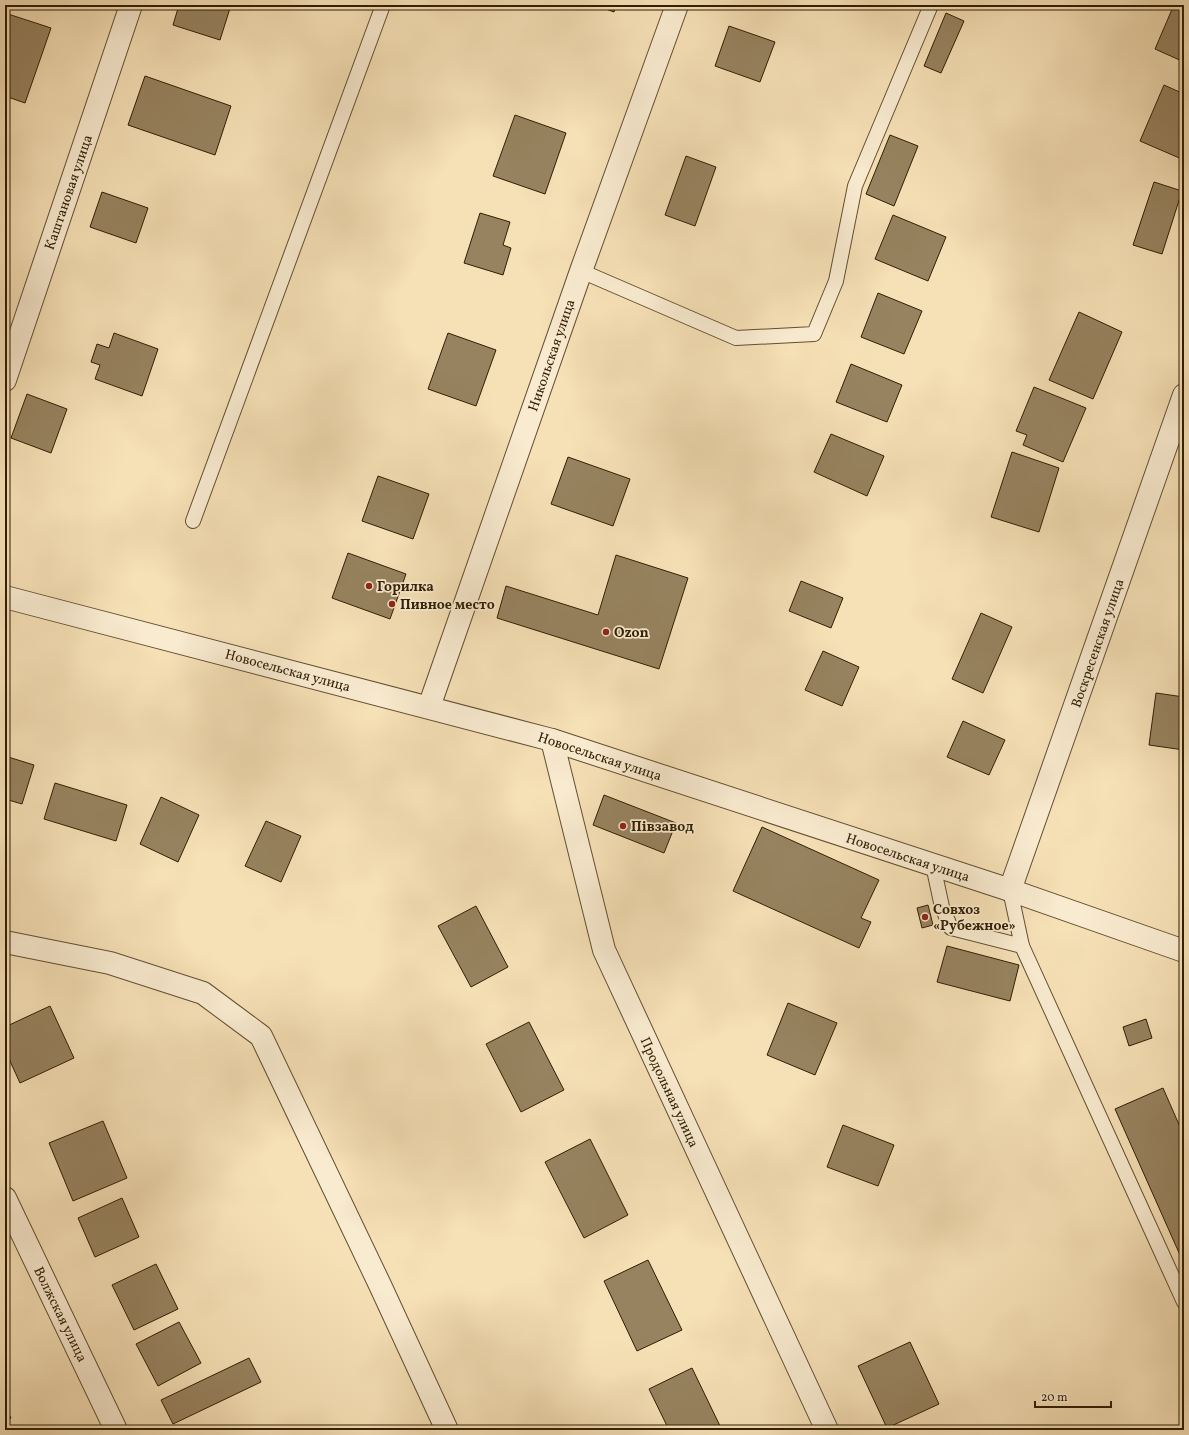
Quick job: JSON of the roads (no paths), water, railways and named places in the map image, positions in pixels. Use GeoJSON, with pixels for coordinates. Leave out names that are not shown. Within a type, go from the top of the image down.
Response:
{"type":"FeatureCollection","features":[{"type":"Feature","properties":{"kind":"street","name":"Каштановая улица"},"geometry":{"type":"LineString","coordinates":[[5,380],[131,5]]}},
{"type":"Feature","properties":{"kind":"street","name":"Никольская улица"},"geometry":{"type":"LineString","coordinates":[[429,707],[581,271],[677,5]]}},
{"type":"Feature","properties":{"kind":"street","name":"Воскресенская улица"},"geometry":{"type":"LineString","coordinates":[[1010,890],[1184,395]]}},
{"type":"Feature","properties":{"kind":"street","name":"Новосельская улица"},"geometry":{"type":"LineString","coordinates":[[5,597],[552,740],[1010,890],[1184,951]]}},
{"type":"Feature","properties":{"kind":"street","name":"Продольная улица"},"geometry":{"type":"LineString","coordinates":[[552,740],[604,950],[827,1430]]}},
{"type":"Feature","properties":{"kind":"street"},"geometry":{"type":"LineString","coordinates":[[5,942],[110,963],[203,993],[261,1036],[380,1285],[447,1430]]}},
{"type":"Feature","properties":{"kind":"street","name":"Волжская улица"},"geometry":{"type":"LineString","coordinates":[[5,1198],[116,1430]]}},
{"type":"Feature","properties":{"kind":"lane"},"geometry":{"type":"LineString","coordinates":[[193,521],[383,5]]}},
{"type":"Feature","properties":{"kind":"lane"},"geometry":{"type":"LineString","coordinates":[[581,271],[736,338],[814,334],[836,281],[855,186],[931,5]]}},
{"type":"Feature","properties":{"kind":"lane"},"geometry":{"type":"LineString","coordinates":[[933,865],[942,907],[950,928],[1022,946]]}},
{"type":"Feature","properties":{"kind":"lane"},"geometry":{"type":"LineString","coordinates":[[1010,890],[1022,946],[1184,1302]]}},
{"type":"Feature","properties":{"kind":"place","name":"Горилка"},"geometry":{"type":"Point","coordinates":[369,586]}},
{"type":"Feature","properties":{"kind":"place","name":"Пивное место"},"geometry":{"type":"Point","coordinates":[392,604]}},
{"type":"Feature","properties":{"kind":"place","name":"Ozon"},"geometry":{"type":"Point","coordinates":[606,632]}},
{"type":"Feature","properties":{"kind":"place","name":"Пiвзавод"},"geometry":{"type":"Point","coordinates":[623,826]}},
{"type":"Feature","properties":{"kind":"place","name":"Совхоз «Рубежное»"},"geometry":{"type":"Point","coordinates":[925,917]}}]}
